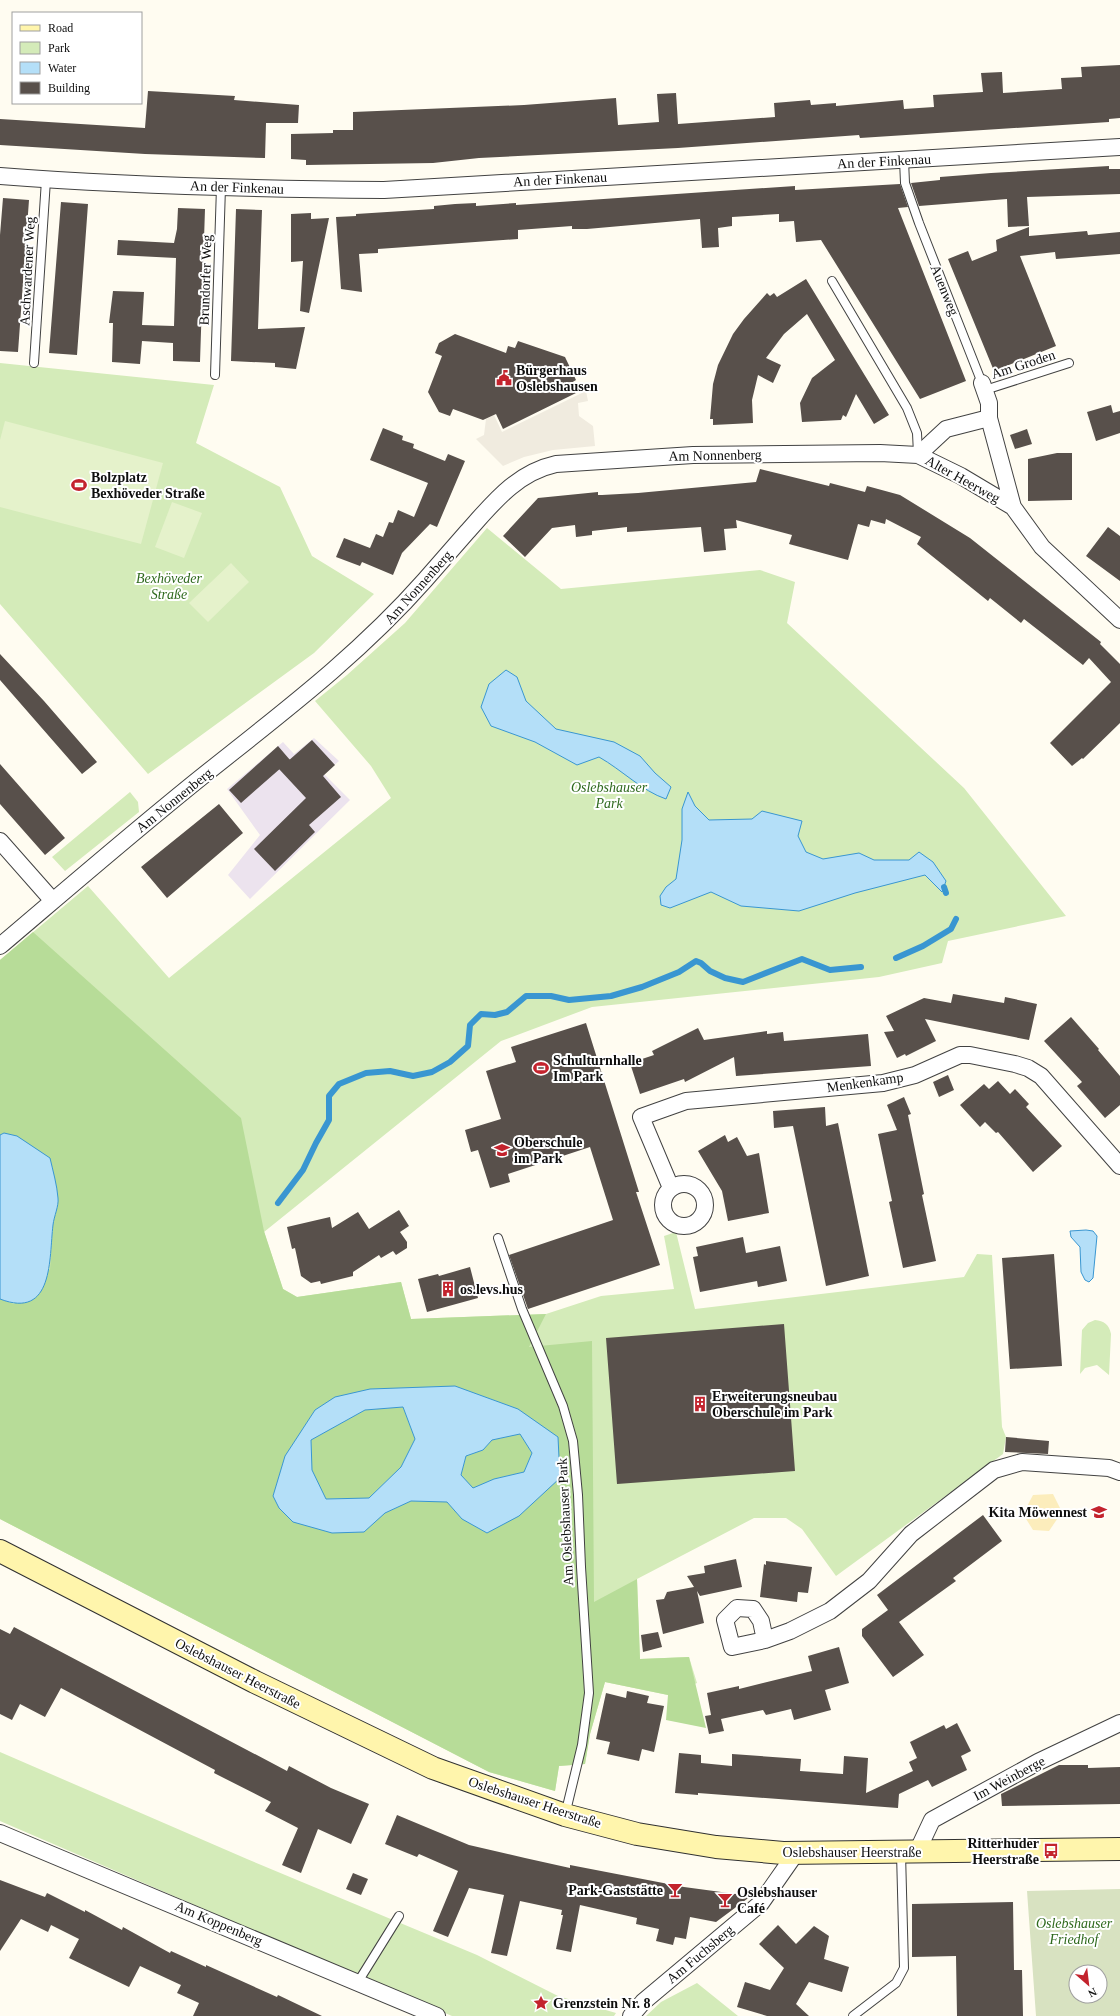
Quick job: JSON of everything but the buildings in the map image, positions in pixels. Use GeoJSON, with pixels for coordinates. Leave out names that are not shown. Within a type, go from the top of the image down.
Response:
{"type":"FeatureCollection","features":[{"type":"Feature","properties":{"kind":"main road","name":"Oslebshauser Heerstraße"},"geometry":{"type":"LineString","coordinates":[[0,1551],[255,1682],[433,1768],[565,1815],[645,1836],[716,1847],[796,1853],[1120,1849]]}},
{"type":"Feature","properties":{"kind":"street","name":"An der Finkenau"},"geometry":{"type":"LineString","coordinates":[[0,176],[46,180],[222,187],[384,190],[1120,147]]}},
{"type":"Feature","properties":{"kind":"street","name":"Auenweg"},"geometry":{"type":"LineString","coordinates":[[984,387],[989,403],[989,418]]}},
{"type":"Feature","properties":{"kind":"street","name":"Alter Heerweg"},"geometry":{"type":"LineString","coordinates":[[1013,507],[960,476],[918,455],[946,429],[989,418],[1013,507],[1042,547],[1120,620]]}},
{"type":"Feature","properties":{"kind":"street","name":"Am Nonnenberg"},"geometry":{"type":"LineString","coordinates":[[0,946],[164,807],[328,676],[394,615],[489,506],[510,486],[528,473],[541,467],[556,464],[675,455],[880,453],[918,455]]}},
{"type":"Feature","properties":{"kind":"street"},"geometry":{"type":"LineString","coordinates":[[0,841],[53,901]]}},
{"type":"Feature","properties":{"kind":"street","name":"Menkenkamp"},"geometry":{"type":"LineString","coordinates":[[671,1188],[641,1117],[686,1101],[883,1083],[915,1075],[960,1055],[970,1055],[1015,1064],[1028,1068],[1041,1076],[1120,1166]]}},
{"type":"Feature","properties":{"kind":"street"},"geometry":{"type":"LineString","coordinates":[[765,1640],[790,1631],[830,1611],[869,1581],[910,1534],[994,1470],[1022,1462],[1108,1468],[1120,1472]]}},
{"type":"Feature","properties":{"kind":"street","name":"Im Weinberge"},"geometry":{"type":"LineString","coordinates":[[909,1852],[932,1820],[1038,1762],[1120,1723]]}},
{"type":"Feature","properties":{"kind":"street","name":"Am Koppenberg"},"geometry":{"type":"LineString","coordinates":[[0,1833],[437,2016]]}},
{"type":"Feature","properties":{"kind":"street","name":"Am Fuchsberg"},"geometry":{"type":"LineString","coordinates":[[631,2016],[643,2002],[761,1903],[796,1853]]}},
{"type":"Feature","properties":{"kind":"lane","name":"Auenweg"},"geometry":{"type":"LineString","coordinates":[[904,160],[905,183],[919,223],[984,387]]}},
{"type":"Feature","properties":{"kind":"lane","name":"Aschwardener Weg"},"geometry":{"type":"LineString","coordinates":[[34,363],[46,180]]}},
{"type":"Feature","properties":{"kind":"lane","name":"Brundorfer Weg"},"geometry":{"type":"LineString","coordinates":[[215,375],[222,187]]}},
{"type":"Feature","properties":{"kind":"lane"},"geometry":{"type":"LineString","coordinates":[[832,281],[907,408],[917,433],[918,455]]}},
{"type":"Feature","properties":{"kind":"lane","name":"Am Groden"},"geometry":{"type":"LineString","coordinates":[[984,387],[1068,363]]}},
{"type":"Feature","properties":{"kind":"lane","name":"Am Oslebshauser Park"},"geometry":{"type":"LineString","coordinates":[[498,1238],[522,1309],[563,1406],[573,1441],[578,1495],[580,1567],[589,1693],[582,1745],[565,1815]]}},
{"type":"Feature","properties":{"kind":"lane"},"geometry":{"type":"LineString","coordinates":[[853,2016],[896,1983],[904,1968],[909,1852]]}},
{"type":"Feature","properties":{"kind":"lane"},"geometry":{"type":"LineString","coordinates":[[358,1982],[399,1916]]}},
{"type":"Feature","properties":{"kind":"shaded area"},"geometry":{"type":"Polygon","coordinates":[[[586,391],[588,401],[578,403],[579,416],[593,426],[595,446],[553,450],[524,457],[503,466],[476,439],[484,435],[486,419],[494,415],[502,432],[586,391]]]}},
{"type":"Feature","properties":{"kind":"shaded area"},"geometry":{"type":"Polygon","coordinates":[[[314,738],[339,761],[324,774],[350,800],[250,899],[228,875],[260,835],[227,789],[283,742],[294,754],[314,738]]]}},
{"type":"Feature","properties":{"kind":"green space","name":"Bexhöveder Straße"},"geometry":{"type":"Polygon","coordinates":[[[0,363],[214,385],[196,443],[280,487],[312,556],[374,594],[314,653],[148,774],[0,604],[0,363]]]}},
{"type":"Feature","properties":{"kind":"green space","name":"Bolzplatz Bexhöveder Straße"},"geometry":{"type":"Polygon","coordinates":[[[5,421],[163,463],[141,544],[0,507],[0,440],[5,421]]]}},
{"type":"Feature","properties":{"kind":"green space"},"geometry":{"type":"Polygon","coordinates":[[[172,502],[202,513],[184,558],[155,547],[172,502]]]}},
{"type":"Feature","properties":{"kind":"green space","name":"Oslebshauser Park"},"geometry":{"type":"Polygon","coordinates":[[[487,528],[561,589],[760,570],[795,582],[787,623],[964,788],[1066,916],[948,941],[942,963],[879,977],[592,1007],[501,1041],[264,1232],[283,1289],[297,1297],[401,1282],[411,1319],[546,1314],[601,1296],[674,1289],[664,1236],[676,1232],[695,1309],[964,1277],[977,1254],[992,1255],[1002,1427],[1006,1437],[1003,1454],[836,1576],[802,1529],[786,1518],[754,1518],[637,1579],[640,1659],[689,1657],[697,1683],[668,1695],[605,1682],[590,1734],[585,1764],[559,1766],[555,1791],[489,1772],[0,1519],[0,960],[88,886],[169,978],[391,798],[371,766],[315,701],[347,675],[405,623],[487,528]]]}},
{"type":"Feature","properties":{"kind":"green space"},"geometry":{"type":"Polygon","coordinates":[[[231,563],[249,582],[208,622],[189,603],[231,563]]]}},
{"type":"Feature","properties":{"kind":"green space"},"geometry":{"type":"Polygon","coordinates":[[[130,792],[138,802],[139,812],[65,871],[52,857],[130,792]]]}},
{"type":"Feature","properties":{"kind":"green space"},"geometry":{"type":"Polygon","coordinates":[[[33,932],[241,1118],[264,1231],[283,1289],[297,1297],[401,1282],[411,1319],[546,1314],[529,1347],[592,1341],[594,1602],[637,1579],[640,1659],[689,1657],[706,1728],[666,1720],[668,1695],[605,1682],[590,1734],[585,1764],[559,1766],[555,1791],[489,1772],[0,1519],[0,1299],[14,1304],[50,1269],[53,1224],[58,1200],[4,1133],[0,1135],[0,960],[33,932]],[[455,1386],[315,1410],[285,1456],[273,1496],[385,1513],[411,1501],[447,1502],[462,1519],[487,1533],[558,1437],[455,1386]]]}},
{"type":"Feature","properties":{"kind":"green space"},"geometry":{"type":"Polygon","coordinates":[[[1095,1320],[1106,1324],[1111,1334],[1109,1375],[1097,1365],[1085,1368],[1080,1374],[1082,1330],[1088,1323],[1095,1320]]]}},
{"type":"Feature","properties":{"kind":"green space"},"geometry":{"type":"Polygon","coordinates":[[[403,1407],[415,1439],[401,1467],[369,1498],[326,1499],[311,1470],[311,1440],[365,1410],[403,1407]]]}},
{"type":"Feature","properties":{"kind":"green space"},"geometry":{"type":"Polygon","coordinates":[[[520,1434],[532,1453],[524,1472],[494,1479],[473,1489],[461,1475],[466,1456],[483,1450],[492,1440],[520,1434]]]}},
{"type":"Feature","properties":{"kind":"green space"},"geometry":{"type":"Polygon","coordinates":[[[0,1752],[247,1859],[477,1955],[558,1996],[616,2013],[614,2016],[452,2016],[0,1821],[0,1752]]]}},
{"type":"Feature","properties":{"kind":"green space","name":"Oslebshauser Friedhof"},"geometry":{"type":"Polygon","coordinates":[[[1120,1889],[1120,2016],[1036,2016],[1027,1891],[1120,1889]]]}},
{"type":"Feature","properties":{"kind":"green space"},"geometry":{"type":"Polygon","coordinates":[[[697,1983],[738,2016],[646,2016],[661,2002],[697,1983]]]}},
{"type":"Feature","properties":{"kind":"sand"},"geometry":{"type":"Polygon","coordinates":[[[1053,1494],[1062,1512],[1049,1531],[1033,1530],[1023,1514],[1033,1495],[1053,1494]]]}},
{"type":"Feature","properties":{"kind":"water"},"geometry":{"type":"Polygon","coordinates":[[[506,670],[517,677],[526,701],[556,729],[614,742],[640,756],[655,773],[671,787],[666,799],[640,786],[599,757],[577,765],[535,742],[491,726],[481,707],[489,684],[506,670]]]}},
{"type":"Feature","properties":{"kind":"water"},"geometry":{"type":"Polygon","coordinates":[[[688,792],[695,806],[709,820],[752,819],[762,811],[802,821],[798,836],[806,852],[823,859],[859,853],[874,860],[909,860],[919,852],[933,862],[946,881],[942,892],[925,875],[855,893],[799,911],[741,906],[711,892],[670,908],[661,905],[660,896],[666,887],[676,879],[682,840],[682,809],[688,792]]]}},
{"type":"Feature","properties":{"kind":"water"},"geometry":{"type":"Polygon","coordinates":[[[4,1133],[17,1136],[50,1158],[58,1198],[53,1225],[49,1268],[45,1282],[39,1294],[30,1301],[18,1303],[0,1299],[0,1135],[4,1133]]]}},
{"type":"Feature","properties":{"kind":"water"},"geometry":{"type":"Polygon","coordinates":[[[1070,1231],[1093,1231],[1097,1236],[1093,1278],[1089,1282],[1085,1280],[1081,1272],[1080,1247],[1071,1237],[1070,1231]]]}},
{"type":"Feature","properties":{"kind":"water"},"geometry":{"type":"Polygon","coordinates":[[[455,1386],[518,1409],[558,1437],[560,1478],[519,1516],[487,1533],[462,1519],[447,1502],[411,1501],[385,1513],[364,1532],[332,1533],[293,1522],[279,1508],[273,1496],[285,1456],[315,1410],[335,1397],[370,1389],[455,1386]],[[403,1407],[365,1410],[311,1440],[312,1470],[326,1499],[369,1498],[401,1467],[415,1439],[403,1407]],[[520,1434],[492,1440],[483,1450],[466,1456],[461,1475],[473,1488],[494,1479],[524,1472],[532,1453],[520,1434]]]}},
{"type":"Feature","properties":{"kind":"waterway"},"geometry":{"type":"LineString","coordinates":[[944,887],[946,893]]}},
{"type":"Feature","properties":{"kind":"waterway"},"geometry":{"type":"LineString","coordinates":[[896,958],[923,946],[951,929],[956,919]]}},
{"type":"Feature","properties":{"kind":"waterway"},"geometry":{"type":"LineString","coordinates":[[278,1203],[303,1170],[329,1120],[329,1096],[339,1084],[366,1073],[390,1071],[413,1076],[432,1072],[450,1062],[468,1046],[470,1025],[481,1014],[495,1015],[507,1012],[526,996],[551,996],[569,1000],[611,996],[642,987],[679,972],[696,961],[701,963],[710,971],[725,978],[743,982],[802,959],[830,970],[861,967]]}},
{"type":"Feature","properties":{"kind":"place","name":"Bürgerhaus Oslebshausen"},"geometry":{"type":"Point","coordinates":[504,378]}},
{"type":"Feature","properties":{"kind":"place","name":"Bolzplatz Bexhöveder Straße"},"geometry":{"type":"Point","coordinates":[79,485]}},
{"type":"Feature","properties":{"kind":"place","name":"Schulturnhalle Im Park"},"geometry":{"type":"Point","coordinates":[541,1068]}},
{"type":"Feature","properties":{"kind":"place","name":"Oberschule im Park"},"geometry":{"type":"Point","coordinates":[502,1150]}},
{"type":"Feature","properties":{"kind":"place","name":"os.levs.hus"},"geometry":{"type":"Point","coordinates":[448,1289]}},
{"type":"Feature","properties":{"kind":"place","name":"Erweiterungsneubau Oberschule im Park"},"geometry":{"type":"Point","coordinates":[700,1404]}},
{"type":"Feature","properties":{"kind":"place","name":"Kita Möwennest"},"geometry":{"type":"Point","coordinates":[1099,1512]}},
{"type":"Feature","properties":{"kind":"place","name":"Ritterhuder Heerstraße"},"geometry":{"type":"Point","coordinates":[1051,1851]}},
{"type":"Feature","properties":{"kind":"place","name":"Park-Gaststätte"},"geometry":{"type":"Point","coordinates":[675,1890]}},
{"type":"Feature","properties":{"kind":"place","name":"Oslebshauser Café"},"geometry":{"type":"Point","coordinates":[725,1900]}},
{"type":"Feature","properties":{"kind":"place","name":"Grenzstein Nr. 8"},"geometry":{"type":"Point","coordinates":[541,2003]}}]}
